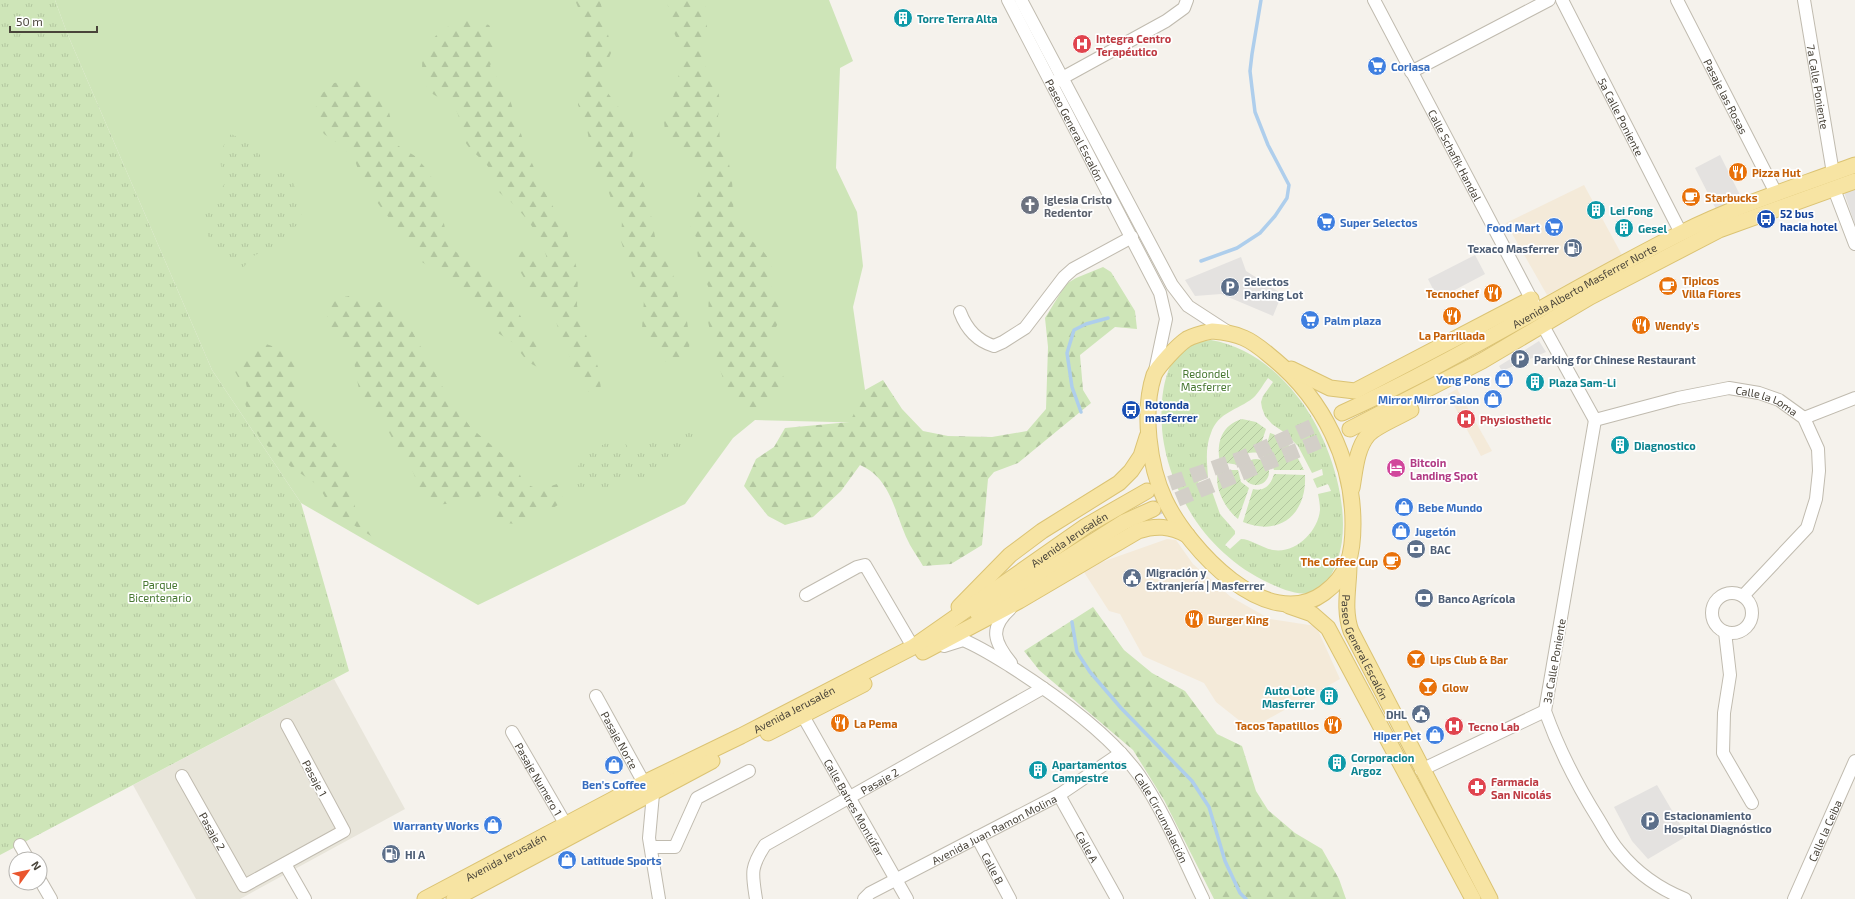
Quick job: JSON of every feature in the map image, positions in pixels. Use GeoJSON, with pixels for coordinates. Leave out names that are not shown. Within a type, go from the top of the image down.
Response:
{"type":"FeatureCollection","features":[{"type":"Feature","properties":{"kind":"main road","name":"Avenida Alberto Masferrer Norte"},"geometry":{"type":"LineString","coordinates":[[1342,413],[1439,365],[1681,233],[1730,210],[1776,192],[1855,165]]}},
{"type":"Feature","properties":{"kind":"main road","name":"Avenida Alberto Masferrer Norte"},"geometry":{"type":"LineString","coordinates":[[1350,429],[1482,361],[1537,312],[1602,290],[1718,230],[1855,181]]}},
{"type":"Feature","properties":{"kind":"main road"},"geometry":{"type":"LineString","coordinates":[[1278,363],[1330,388],[1355,391],[1537,312],[1535,339],[1485,371],[1368,435],[1358,456],[1351,495]]}},
{"type":"Feature","properties":{"kind":"main road"},"geometry":{"type":"LineString","coordinates":[[1212,331],[1228,332],[1256,344],[1278,363],[1292,375],[1307,392],[1334,436],[1345,466],[1351,495],[1353,535],[1349,561],[1342,576],[1327,591],[1310,601],[1288,605],[1254,595],[1216,567],[1187,535],[1165,500],[1155,473],[1148,432],[1149,405],[1155,374],[1168,358],[1187,339],[1212,331]]}},
{"type":"Feature","properties":{"kind":"main road"},"geometry":{"type":"LineString","coordinates":[[934,633],[1010,555],[1042,531],[1119,483],[1131,471],[1141,456],[1148,432]]}},
{"type":"Feature","properties":{"kind":"main road","name":"Avenida Jerusalén"},"geometry":{"type":"LineString","coordinates":[[454,899],[741,736],[918,649],[934,633],[1079,530],[1147,491]]}},
{"type":"Feature","properties":{"kind":"main road","name":"Avenida Jerusalén"},"geometry":{"type":"LineString","coordinates":[[425,899],[566,825],[649,789],[803,716],[991,605],[1124,522],[1153,509]]}},
{"type":"Feature","properties":{"kind":"main road"},"geometry":{"type":"LineString","coordinates":[[918,649],[1019,601],[1138,531],[1149,527],[1164,526],[1187,535]]}},
{"type":"Feature","properties":{"kind":"main road","name":"Paseo General Escalón"},"geometry":{"type":"LineString","coordinates":[[1349,561],[1346,607],[1350,631],[1490,899]]}},
{"type":"Feature","properties":{"kind":"main road","name":"Paseo General Escalón"},"geometry":{"type":"LineString","coordinates":[[1288,605],[1312,614],[1328,628],[1473,899]]}},
{"type":"Feature","properties":{"kind":"street","name":"Paseo General Escalón"},"geometry":{"type":"LineString","coordinates":[[1008,0],[1057,81],[1172,285],[1188,306],[1228,332]]}},
{"type":"Feature","properties":{"kind":"street","name":"Paseo General Escalón"},"geometry":{"type":"LineString","coordinates":[[1021,0],[1057,81],[1160,293],[1166,314],[1165,330],[1155,374]]}},
{"type":"Feature","properties":{"kind":"street"},"geometry":{"type":"LineString","coordinates":[[1057,81],[1166,21],[1184,8],[1187,0]]}},
{"type":"Feature","properties":{"kind":"street","name":"Calle Schafik Handal"},"geometry":{"type":"LineString","coordinates":[[1374,0],[1537,312],[1596,420]]}},
{"type":"Feature","properties":{"kind":"street"},"geometry":{"type":"LineString","coordinates":[[1411,72],[1549,0]]}},
{"type":"Feature","properties":{"kind":"street","name":"5a Calle Poniente"},"geometry":{"type":"LineString","coordinates":[[1562,0],[1681,233]]}},
{"type":"Feature","properties":{"kind":"street","name":"Pasaje las Rosas"},"geometry":{"type":"LineString","coordinates":[[1677,0],[1776,192]]}},
{"type":"Feature","properties":{"kind":"street","name":"7a Calle Poniente"},"geometry":{"type":"LineString","coordinates":[[1804,0],[1833,173]]}},
{"type":"Feature","properties":{"kind":"street"},"geometry":{"type":"LineString","coordinates":[[1834,189],[1855,244]]}},
{"type":"Feature","properties":{"kind":"street"},"geometry":{"type":"LineString","coordinates":[[960,312],[965,324],[981,341],[994,346],[1025,328],[1064,277],[1073,269],[1132,237]]}},
{"type":"Feature","properties":{"kind":"street","name":"Calle la Loma"},"geometry":{"type":"LineString","coordinates":[[1596,420],[1678,398],[1729,388],[1759,393],[1779,400],[1804,418],[1818,449],[1819,471],[1816,499],[1807,528],[1743,596]]}},
{"type":"Feature","properties":{"kind":"street"},"geometry":{"type":"LineString","coordinates":[[1804,418],[1855,398]]}},
{"type":"Feature","properties":{"kind":"street","name":"3a Calle Poniente"},"geometry":{"type":"LineString","coordinates":[[1596,420],[1545,711],[1557,744],[1582,792],[1619,851],[1643,874],[1666,892],[1685,899]]}},
{"type":"Feature","properties":{"kind":"street"},"geometry":{"type":"LineString","coordinates":[[806,595],[857,567],[865,565],[918,649]]}},
{"type":"Feature","properties":{"kind":"street"},"geometry":{"type":"LineString","coordinates":[[1736,594],[1743,596],[1751,606],[1751,619],[1748,625],[1738,632],[1725,632],[1719,628],[1712,617],[1714,604],[1723,595],[1736,594]]}},
{"type":"Feature","properties":{"kind":"street","name":"Calle Circunvalación"},"geometry":{"type":"LineString","coordinates":[[1016,670],[1000,650],[996,632],[1000,618],[1019,601]]}},
{"type":"Feature","properties":{"kind":"street"},"geometry":{"type":"LineString","coordinates":[[1725,632],[1730,675],[1724,712],[1723,753],[1752,803]]}},
{"type":"Feature","properties":{"kind":"street","name":"Calle Circunvalación"},"geometry":{"type":"LineString","coordinates":[[918,649],[963,640],[989,652],[1043,688],[1090,724],[1121,753],[1139,775],[1158,807],[1203,899]]}},
{"type":"Feature","properties":{"kind":"street","name":"Pasaje 2"},"geometry":{"type":"LineString","coordinates":[[756,899],[752,874],[756,860],[765,845],[1043,688]]}},
{"type":"Feature","properties":{"kind":"street","name":"Pasaje Norte"},"geometry":{"type":"LineString","coordinates":[[596,696],[649,789]]}},
{"type":"Feature","properties":{"kind":"street"},"geometry":{"type":"LineString","coordinates":[[1422,770],[1545,711]]}},
{"type":"Feature","properties":{"kind":"street","name":"Calle Batres Montúfar"},"geometry":{"type":"LineString","coordinates":[[803,716],[908,899]]}},
{"type":"Feature","properties":{"kind":"street","name":"Pasaje 1"},"geometry":{"type":"LineString","coordinates":[[285,864],[344,831],[287,725]]}},
{"type":"Feature","properties":{"kind":"street","name":"Pasaje Numero 1"},"geometry":{"type":"LineString","coordinates":[[512,732],[566,825]]}},
{"type":"Feature","properties":{"kind":"street","name":"Avenida Juan Ramon Molina"},"geometry":{"type":"LineString","coordinates":[[864,899],[870,893],[1059,795],[1121,753]]}},
{"type":"Feature","properties":{"kind":"street","name":"Calle la Ceiba"},"geometry":{"type":"LineString","coordinates":[[1794,899],[1855,761]]}},
{"type":"Feature","properties":{"kind":"street"},"geometry":{"type":"LineString","coordinates":[[650,847],[676,847],[697,798],[749,771]]}},
{"type":"Feature","properties":{"kind":"street","name":"Pasaje 2"},"geometry":{"type":"LineString","coordinates":[[182,776],[244,886],[285,864]]}},
{"type":"Feature","properties":{"kind":"street"},"geometry":{"type":"LineString","coordinates":[[649,789],[649,838],[659,899]]}},
{"type":"Feature","properties":{"kind":"street","name":"Calle A"},"geometry":{"type":"LineString","coordinates":[[1059,795],[1117,899]]}},
{"type":"Feature","properties":{"kind":"street","name":"Calle B"},"geometry":{"type":"LineString","coordinates":[[977,837],[1010,899]]}},
{"type":"Feature","properties":{"kind":"street"},"geometry":{"type":"LineString","coordinates":[[20,845],[23,851]]}},
{"type":"Feature","properties":{"kind":"street"},"geometry":{"type":"LineString","coordinates":[[285,864],[305,899]]}},
{"type":"Feature","properties":{"kind":"shaded area"},"geometry":{"type":"Polygon","coordinates":[[[1720,155],[1741,197],[1716,209],[1695,168],[1720,155]]]}},
{"type":"Feature","properties":{"kind":"shaded area"},"geometry":{"type":"Polygon","coordinates":[[[1584,185],[1622,255],[1547,295],[1506,223],[1584,185]]]}},
{"type":"Feature","properties":{"kind":"shaded area"},"geometry":{"type":"Polygon","coordinates":[[[1855,188],[1855,225],[1844,192],[1855,188]]]}},
{"type":"Feature","properties":{"kind":"shaded area"},"geometry":{"type":"Polygon","coordinates":[[[1475,255],[1485,274],[1438,299],[1428,279],[1475,255]]]}},
{"type":"Feature","properties":{"kind":"shaded area","name":"Selectos Parking Lot"},"geometry":{"type":"Polygon","coordinates":[[[1241,257],[1246,271],[1282,294],[1273,316],[1221,294],[1195,296],[1185,280],[1241,257]]]}},
{"type":"Feature","properties":{"kind":"shaded area","name":"Parking for Chinese Restaurant"},"geometry":{"type":"Polygon","coordinates":[[[1539,341],[1546,352],[1502,371],[1499,366],[1539,341]]]}},
{"type":"Feature","properties":{"kind":"shaded area","name":"Physiosthetic"},"geometry":{"type":"Polygon","coordinates":[[[1457,389],[1492,451],[1481,456],[1448,394],[1457,389]]]}},
{"type":"Feature","properties":{"kind":"shaded area"},"geometry":{"type":"Polygon","coordinates":[[[1167,539],[1176,540],[1193,564],[1231,597],[1270,619],[1316,626],[1340,679],[1250,729],[1216,702],[1204,683],[1143,656],[1120,614],[1109,611],[1082,569],[1167,539]]]}},
{"type":"Feature","properties":{"kind":"shaded area"},"geometry":{"type":"Polygon","coordinates":[[[334,679],[405,809],[240,899],[196,899],[133,785],[334,679]]]}},
{"type":"Feature","properties":{"kind":"shaded area","name":"Estacionamiento Hospital Diagnóstico"},"geometry":{"type":"Polygon","coordinates":[[[1657,785],[1687,836],[1648,859],[1632,841],[1614,807],[1657,785]]]}},
{"type":"Feature","properties":{"kind":"green space","name":"Parque Bicentenario"},"geometry":{"type":"Polygon","coordinates":[[[0,0],[55,0],[67,33],[212,370],[301,503],[349,671],[0,855],[0,0]]]}},
{"type":"Feature","properties":{"kind":"green space"},"geometry":{"type":"Polygon","coordinates":[[[55,0],[829,0],[853,61],[840,68],[836,168],[857,212],[863,266],[853,307],[865,390],[878,406],[874,423],[755,420],[733,438],[685,504],[478,605],[301,503],[212,370],[67,33],[55,0]]]}},
{"type":"Feature","properties":{"kind":"green space"},"geometry":{"type":"Polygon","coordinates":[[[575,0],[600,0],[611,53],[603,72],[607,92],[626,117],[631,128],[634,138],[632,160],[646,189],[656,242],[672,270],[679,301],[687,321],[690,342],[684,363],[666,362],[660,353],[646,339],[642,329],[644,299],[634,281],[621,241],[622,220],[616,213],[606,184],[599,177],[594,168],[586,123],[578,105],[578,96],[582,87],[586,55],[580,12],[575,0]]]}},
{"type":"Feature","properties":{"kind":"green space"},"geometry":{"type":"Polygon","coordinates":[[[667,0],[705,0],[707,27],[702,49],[702,59],[719,95],[720,106],[718,116],[720,140],[728,159],[732,179],[734,220],[739,229],[763,251],[769,259],[772,268],[771,289],[781,308],[781,318],[770,335],[770,345],[780,362],[785,384],[781,393],[765,405],[755,408],[744,406],[736,402],[725,384],[714,352],[708,321],[709,289],[698,259],[696,237],[691,228],[688,217],[704,180],[697,160],[677,150],[665,132],[664,121],[672,101],[684,55],[671,26],[667,0]]]}},
{"type":"Feature","properties":{"kind":"green space"},"geometry":{"type":"Polygon","coordinates":[[[467,19],[489,25],[495,37],[496,50],[490,66],[509,97],[526,149],[544,191],[566,229],[578,273],[577,305],[579,316],[598,367],[601,389],[593,395],[584,388],[579,380],[557,325],[555,314],[550,305],[533,293],[517,266],[514,257],[522,251],[532,255],[537,265],[547,268],[545,251],[537,234],[520,211],[500,193],[496,187],[489,168],[468,146],[463,136],[456,110],[453,106],[431,92],[424,80],[422,65],[424,55],[433,38],[449,26],[467,19]]]}},
{"type":"Feature","properties":{"kind":"green space"},"geometry":{"type":"Polygon","coordinates":[[[354,80],[375,88],[387,104],[397,145],[415,156],[429,172],[438,192],[446,234],[456,252],[492,272],[539,346],[539,368],[528,362],[512,342],[498,333],[486,314],[471,297],[456,284],[422,262],[362,182],[355,160],[342,146],[324,134],[314,116],[318,97],[334,83],[354,80]]]}},
{"type":"Feature","properties":{"kind":"green space"},"geometry":{"type":"Polygon","coordinates":[[[231,134],[256,145],[262,160],[262,171],[278,169],[289,177],[299,199],[302,221],[290,231],[285,240],[275,247],[253,256],[238,274],[228,269],[229,258],[216,247],[209,237],[205,226],[203,210],[224,185],[220,158],[226,141],[231,134]]]}},
{"type":"Feature","properties":{"kind":"green space"},"geometry":{"type":"Polygon","coordinates":[[[1103,267],[1111,272],[1135,311],[1137,329],[1115,327],[1080,355],[1083,390],[1091,403],[1018,463],[994,472],[988,479],[982,545],[951,564],[923,566],[910,545],[892,500],[880,479],[871,471],[860,465],[841,491],[813,517],[785,525],[768,516],[744,486],[756,459],[774,447],[785,428],[850,422],[865,390],[883,380],[902,409],[923,431],[948,436],[992,437],[1027,431],[1046,409],[1048,347],[1045,318],[1066,284],[1076,278],[1103,267]]]}},
{"type":"Feature","properties":{"kind":"green space"},"geometry":{"type":"Polygon","coordinates":[[[349,296],[370,303],[380,302],[390,304],[405,318],[442,386],[471,428],[515,465],[524,483],[542,489],[557,484],[563,493],[561,503],[553,508],[542,509],[527,522],[516,524],[495,522],[490,512],[499,508],[502,498],[493,492],[471,499],[444,504],[437,504],[427,499],[421,491],[411,468],[397,448],[386,427],[363,400],[359,390],[354,362],[349,346],[333,330],[328,320],[327,314],[329,306],[338,299],[349,296]]]}},
{"type":"Feature","properties":{"kind":"green space","name":"Redondel Masferrer"},"geometry":{"type":"Polygon","coordinates":[[[1211,340],[1236,347],[1248,353],[1279,376],[1309,412],[1328,452],[1336,474],[1340,496],[1343,518],[1342,540],[1338,559],[1331,575],[1323,585],[1309,593],[1304,594],[1288,591],[1277,587],[1245,570],[1223,552],[1204,532],[1196,521],[1177,486],[1168,461],[1162,433],[1162,407],[1165,381],[1169,368],[1182,350],[1192,344],[1211,340]],[[1268,378],[1253,398],[1218,420],[1209,438],[1207,455],[1208,477],[1198,482],[1200,487],[1209,483],[1220,514],[1235,531],[1235,534],[1225,545],[1230,549],[1241,539],[1248,540],[1273,550],[1289,549],[1297,545],[1304,540],[1315,526],[1320,510],[1318,494],[1331,491],[1328,484],[1317,488],[1313,479],[1323,475],[1322,469],[1312,473],[1298,446],[1285,433],[1272,424],[1265,416],[1261,402],[1263,396],[1273,382],[1268,378]]]}},
{"type":"Feature","properties":{"kind":"green space"},"geometry":{"type":"Polygon","coordinates":[[[263,343],[284,350],[291,358],[296,367],[296,389],[299,400],[336,445],[349,475],[355,507],[362,516],[370,522],[379,541],[333,512],[319,486],[291,467],[261,440],[251,423],[245,403],[248,393],[246,383],[238,377],[233,368],[241,355],[253,347],[263,343]]]}},
{"type":"Feature","properties":{"kind":"green space"},"geometry":{"type":"Polygon","coordinates":[[[1242,419],[1256,422],[1266,429],[1258,453],[1246,454],[1241,459],[1239,465],[1220,462],[1219,448],[1222,435],[1230,425],[1242,419]]]}},
{"type":"Feature","properties":{"kind":"green space"},"geometry":{"type":"Polygon","coordinates":[[[689,427],[698,429],[693,444],[681,450],[654,479],[623,483],[608,492],[579,490],[570,482],[585,457],[603,444],[622,437],[628,448],[636,450],[653,440],[666,441],[689,427]]]}},
{"type":"Feature","properties":{"kind":"green space"},"geometry":{"type":"Polygon","coordinates":[[[1270,433],[1282,439],[1291,448],[1304,470],[1274,470],[1270,460],[1264,455],[1270,433]]]}},
{"type":"Feature","properties":{"kind":"green space"},"geometry":{"type":"Polygon","coordinates":[[[1256,459],[1265,463],[1269,472],[1265,481],[1256,485],[1247,481],[1243,472],[1247,463],[1256,459]]]}},
{"type":"Feature","properties":{"kind":"green space"},"geometry":{"type":"Polygon","coordinates":[[[1219,470],[1238,470],[1241,482],[1249,488],[1238,519],[1229,510],[1221,497],[1217,483],[1219,470]]]}},
{"type":"Feature","properties":{"kind":"green space"},"geometry":{"type":"Polygon","coordinates":[[[1274,474],[1305,475],[1301,501],[1296,511],[1289,519],[1279,524],[1256,526],[1243,522],[1253,489],[1257,490],[1266,487],[1274,474]]]}},
{"type":"Feature","properties":{"kind":"green space"},"geometry":{"type":"Polygon","coordinates":[[[1093,607],[1124,650],[1152,673],[1185,691],[1217,734],[1242,746],[1256,791],[1268,810],[1295,833],[1322,849],[1339,879],[1346,899],[1214,899],[1164,800],[1133,750],[1039,670],[1024,651],[1093,607]]]}},
{"type":"Feature","properties":{"kind":"waterway"},"geometry":{"type":"LineString","coordinates":[[1201,261],[1237,248],[1260,233],[1275,216],[1287,198],[1289,185],[1268,145],[1255,112],[1250,71],[1261,0]]}},
{"type":"Feature","properties":{"kind":"waterway"},"geometry":{"type":"LineString","coordinates":[[1081,412],[1072,387],[1067,353],[1074,330],[1086,324],[1108,318]]}},
{"type":"Feature","properties":{"kind":"waterway"},"geometry":{"type":"LineString","coordinates":[[1072,622],[1077,652],[1090,672],[1121,708],[1192,781],[1209,807],[1225,861],[1240,893],[1246,899]]}},
{"type":"Feature","properties":{"kind":"tunnel"},"geometry":{"type":"LineString","coordinates":[[1148,491],[1240,459],[1342,413]]}},
{"type":"Feature","properties":{"kind":"tunnel"},"geometry":{"type":"LineString","coordinates":[[1156,508],[1350,429]]}},
{"type":"Feature","properties":{"kind":"place","name":"Torre Terra Alta"},"geometry":{"type":"Point","coordinates":[903,18]}},
{"type":"Feature","properties":{"kind":"place","name":"Integra Centro Terapéutico"},"geometry":{"type":"Point","coordinates":[1082,44]}},
{"type":"Feature","properties":{"kind":"place","name":"Coriasa"},"geometry":{"type":"Point","coordinates":[1377,66]}},
{"type":"Feature","properties":{"kind":"place","name":"Pizza Hut"},"geometry":{"type":"Point","coordinates":[1738,172]}},
{"type":"Feature","properties":{"kind":"place","name":"Starbucks"},"geometry":{"type":"Point","coordinates":[1691,197]}},
{"type":"Feature","properties":{"kind":"place","name":"Iglesia Cristo Redentor"},"geometry":{"type":"Point","coordinates":[1030,205]}},
{"type":"Feature","properties":{"kind":"place","name":"Lei Fong"},"geometry":{"type":"Point","coordinates":[1596,210]}},
{"type":"Feature","properties":{"kind":"place","name":"52 bus hacia hotel"},"geometry":{"type":"Point","coordinates":[1766,219]}},
{"type":"Feature","properties":{"kind":"place","name":"Super Selectos"},"geometry":{"type":"Point","coordinates":[1326,222]}},
{"type":"Feature","properties":{"kind":"place","name":"Food Mart"},"geometry":{"type":"Point","coordinates":[1554,227]}},
{"type":"Feature","properties":{"kind":"place","name":"Gesel"},"geometry":{"type":"Point","coordinates":[1624,228]}},
{"type":"Feature","properties":{"kind":"place","name":"Texaco Masferrer"},"geometry":{"type":"Point","coordinates":[1573,248]}},
{"type":"Feature","properties":{"kind":"place","name":"Tipicos Villa Flores"},"geometry":{"type":"Point","coordinates":[1668,286]}},
{"type":"Feature","properties":{"kind":"place","name":"Selectos Parking Lot"},"geometry":{"type":"Point","coordinates":[1230,287]}},
{"type":"Feature","properties":{"kind":"place","name":"Tecnochef"},"geometry":{"type":"Point","coordinates":[1493,293]}},
{"type":"Feature","properties":{"kind":"place","name":"La Parrillada"},"geometry":{"type":"Point","coordinates":[1452,316]}},
{"type":"Feature","properties":{"kind":"place","name":"Palm plaza"},"geometry":{"type":"Point","coordinates":[1310,320]}},
{"type":"Feature","properties":{"kind":"place","name":"Wendy's"},"geometry":{"type":"Point","coordinates":[1641,325]}},
{"type":"Feature","properties":{"kind":"place","name":"Parking for Chinese Restaurant"},"geometry":{"type":"Point","coordinates":[1520,359]}},
{"type":"Feature","properties":{"kind":"place","name":"Yong Pong"},"geometry":{"type":"Point","coordinates":[1504,379]}},
{"type":"Feature","properties":{"kind":"place","name":"Plaza Sam-Li"},"geometry":{"type":"Point","coordinates":[1535,382]}},
{"type":"Feature","properties":{"kind":"place","name":"Mirror Mirror Salon"},"geometry":{"type":"Point","coordinates":[1493,399]}},
{"type":"Feature","properties":{"kind":"place","name":"Rotonda masferrer"},"geometry":{"type":"Point","coordinates":[1131,410]}},
{"type":"Feature","properties":{"kind":"place","name":"Physiosthetic"},"geometry":{"type":"Point","coordinates":[1466,419]}},
{"type":"Feature","properties":{"kind":"place","name":"Diagnostico"},"geometry":{"type":"Point","coordinates":[1620,445]}},
{"type":"Feature","properties":{"kind":"place","name":"Bitcoin Landing Spot"},"geometry":{"type":"Point","coordinates":[1396,468]}},
{"type":"Feature","properties":{"kind":"place","name":"Bebe Mundo"},"geometry":{"type":"Point","coordinates":[1404,507]}},
{"type":"Feature","properties":{"kind":"place","name":"Jugetón"},"geometry":{"type":"Point","coordinates":[1401,531]}},
{"type":"Feature","properties":{"kind":"place","name":"BAC"},"geometry":{"type":"Point","coordinates":[1416,549]}},
{"type":"Feature","properties":{"kind":"place","name":"The Coffee Cup"},"geometry":{"type":"Point","coordinates":[1392,561]}},
{"type":"Feature","properties":{"kind":"place","name":"Migración y Extranjería | Masferrer"},"geometry":{"type":"Point","coordinates":[1132,578]}},
{"type":"Feature","properties":{"kind":"place","name":"Banco Agrícola"},"geometry":{"type":"Point","coordinates":[1424,598]}},
{"type":"Feature","properties":{"kind":"place","name":"Burger King"},"geometry":{"type":"Point","coordinates":[1194,619]}},
{"type":"Feature","properties":{"kind":"place","name":"Lips Club & Bar"},"geometry":{"type":"Point","coordinates":[1416,659]}},
{"type":"Feature","properties":{"kind":"place","name":"Glow"},"geometry":{"type":"Point","coordinates":[1428,687]}},
{"type":"Feature","properties":{"kind":"place","name":"Auto Lote Masferrer"},"geometry":{"type":"Point","coordinates":[1329,696]}},
{"type":"Feature","properties":{"kind":"place","name":"DHL"},"geometry":{"type":"Point","coordinates":[1421,714]}},
{"type":"Feature","properties":{"kind":"place","name":"La Pema"},"geometry":{"type":"Point","coordinates":[840,723]}},
{"type":"Feature","properties":{"kind":"place","name":"Tacos Tapatillos"},"geometry":{"type":"Point","coordinates":[1333,725]}},
{"type":"Feature","properties":{"kind":"place","name":"Tecno Lab"},"geometry":{"type":"Point","coordinates":[1454,726]}},
{"type":"Feature","properties":{"kind":"place","name":"Hiper Pet"},"geometry":{"type":"Point","coordinates":[1435,735]}},
{"type":"Feature","properties":{"kind":"place","name":"Corporacion Argoz"},"geometry":{"type":"Point","coordinates":[1337,763]}},
{"type":"Feature","properties":{"kind":"place","name":"Ben's Coffee"},"geometry":{"type":"Point","coordinates":[614,765]}},
{"type":"Feature","properties":{"kind":"place","name":"Apartamentos Campestre"},"geometry":{"type":"Point","coordinates":[1038,770]}},
{"type":"Feature","properties":{"kind":"place","name":"Farmacia San Nicolás"},"geometry":{"type":"Point","coordinates":[1477,787]}},
{"type":"Feature","properties":{"kind":"place","name":"Estacionamiento Hospital Diagnóstico"},"geometry":{"type":"Point","coordinates":[1650,821]}},
{"type":"Feature","properties":{"kind":"place","name":"Warranty Works"},"geometry":{"type":"Point","coordinates":[493,825]}},
{"type":"Feature","properties":{"kind":"place","name":"HI A"},"geometry":{"type":"Point","coordinates":[391,854]}},
{"type":"Feature","properties":{"kind":"place","name":"Latitude Sports"},"geometry":{"type":"Point","coordinates":[567,860]}}]}
